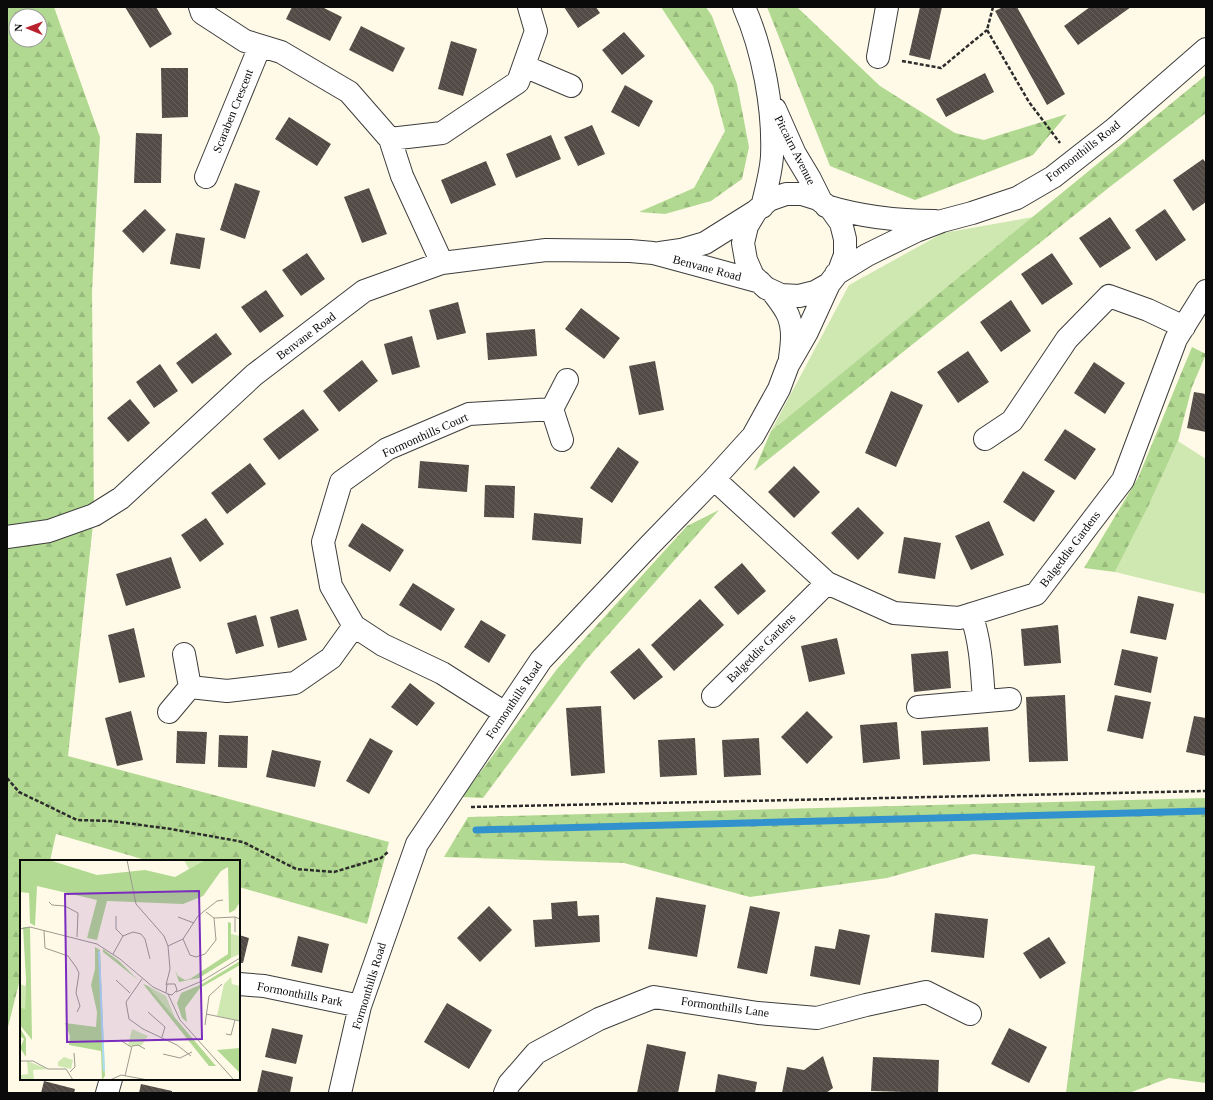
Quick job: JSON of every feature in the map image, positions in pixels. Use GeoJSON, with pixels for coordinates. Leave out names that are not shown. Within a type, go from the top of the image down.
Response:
{"type":"FeatureCollection","features":[{"type":"Feature","properties":{"kind":"street"},"geometry":{"type":"LineString","coordinates":[[200,7],[202,13],[245,41],[281,52],[349,92],[390,139],[402,176],[442,263]]}},
{"type":"Feature","properties":{"kind":"street"},"geometry":{"type":"LineString","coordinates":[[390,139],[442,133],[518,82],[536,31],[529,7]]}},
{"type":"Feature","properties":{"kind":"street","name":"Pitcairn Avenue"},"geometry":{"type":"LineString","coordinates":[[744,7],[759,54],[770,99],[795,154],[824,203]]}},
{"type":"Feature","properties":{"kind":"street"},"geometry":{"type":"LineString","coordinates":[[878,56],[887,7]]}},
{"type":"Feature","properties":{"kind":"street","name":"Scaraben Crescent"},"geometry":{"type":"LineString","coordinates":[[206,177],[260,46]]}},
{"type":"Feature","properties":{"kind":"street","name":"Formonthills Road"},"geometry":{"type":"LineString","coordinates":[[824,203],[847,212],[867,216],[915,220],[942,220],[972,214],[1017,198],[1053,177],[1113,130],[1206,49]]}},
{"type":"Feature","properties":{"kind":"street"},"geometry":{"type":"LineString","coordinates":[[524,66],[570,86]]}},
{"type":"Feature","properties":{"kind":"street","name":"Pitcairn Avenue"},"geometry":{"type":"LineString","coordinates":[[759,209],[772,157],[770,99]]}},
{"type":"Feature","properties":{"kind":"street"},"geometry":{"type":"LineString","coordinates":[[786,194],[802,194],[818,199],[824,203],[831,209],[841,223],[845,239],[845,255],[839,271],[832,279],[815,292],[799,296],[781,295],[753,276],[746,260],[743,243],[747,226],[759,209],[769,200],[786,194]]}},
{"type":"Feature","properties":{"kind":"street","name":"Benvane Road"},"geometry":{"type":"LineString","coordinates":[[653,254],[681,250],[705,242],[759,209]]}},
{"type":"Feature","properties":{"kind":"street","name":"Formonthills Road"},"geometry":{"type":"LineString","coordinates":[[788,365],[807,332],[832,279],[867,255],[942,220]]}},
{"type":"Feature","properties":{"kind":"street","name":"Benvane Road"},"geometry":{"type":"LineString","coordinates":[[7,537],[49,530],[94,514],[121,498],[254,375],[364,291],[442,263],[546,250],[630,251],[653,254],[766,286]]}},
{"type":"Feature","properties":{"kind":"street","name":"Formonthills Road"},"geometry":{"type":"LineString","coordinates":[[340,1093],[360,1006],[417,844],[541,660],[648,546],[714,479],[753,436],[779,389],[788,365],[793,342],[792,328],[788,314],[766,286]]}},
{"type":"Feature","properties":{"kind":"street","name":"Balgeddie Gardens"},"geometry":{"type":"LineString","coordinates":[[714,479],[826,582],[894,612],[959,618],[1036,594],[1123,480],[1176,339],[1206,291]]}},
{"type":"Feature","properties":{"kind":"street"},"geometry":{"type":"LineString","coordinates":[[985,439],[1012,421],[1066,339],[1109,296],[1148,310],[1184,327]]}},
{"type":"Feature","properties":{"kind":"street"},"geometry":{"type":"LineString","coordinates":[[562,440],[552,409],[567,380]]}},
{"type":"Feature","properties":{"kind":"street","name":"Formonthills Court"},"geometry":{"type":"LineString","coordinates":[[505,713],[442,673],[383,645],[354,626],[331,586],[323,542],[341,482],[386,450],[469,414],[552,409]]}},
{"type":"Feature","properties":{"kind":"street","name":"Balgeddie Gardens"},"geometry":{"type":"LineString","coordinates":[[713,696],[826,582]]}},
{"type":"Feature","properties":{"kind":"street"},"geometry":{"type":"LineString","coordinates":[[971,614],[976,628],[981,660],[984,702]]}},
{"type":"Feature","properties":{"kind":"street"},"geometry":{"type":"LineString","coordinates":[[190,687],[227,691],[296,683],[331,658],[354,626]]}},
{"type":"Feature","properties":{"kind":"street"},"geometry":{"type":"LineString","coordinates":[[184,654],[190,687]]}},
{"type":"Feature","properties":{"kind":"street"},"geometry":{"type":"LineString","coordinates":[[169,712],[190,687]]}},
{"type":"Feature","properties":{"kind":"street"},"geometry":{"type":"LineString","coordinates":[[918,708],[1010,699]]}},
{"type":"Feature","properties":{"kind":"street","name":"Formonthills Park"},"geometry":{"type":"LineString","coordinates":[[240,984],[264,986],[360,1006]]}},
{"type":"Feature","properties":{"kind":"street","name":"Formonthills Lane"},"geometry":{"type":"LineString","coordinates":[[505,1093],[509,1084],[536,1053],[599,1018],[654,997],[758,1013],[817,1018],[866,1005],[926,992],[970,1014]]}},
{"type":"Feature","properties":{"kind":"street"},"geometry":{"type":"LineString","coordinates":[[107,1093],[111,1080]]}},
{"type":"Feature","properties":{"kind":"path"},"geometry":{"type":"LineString","coordinates":[[878,56],[941,68],[987,30],[993,7]]}},
{"type":"Feature","properties":{"kind":"path"},"geometry":{"type":"LineString","coordinates":[[987,30],[1029,102],[1074,160]]}},
{"type":"Feature","properties":{"kind":"path"},"geometry":{"type":"LineString","coordinates":[[7,778],[19,792],[77,820],[111,821],[171,829],[243,842],[296,869],[334,872],[381,858],[392,848]]}},
{"type":"Feature","properties":{"kind":"path"},"geometry":{"type":"LineString","coordinates":[[442,806],[457,807],[1206,791]]}},
{"type":"Feature","properties":{"kind":"green space"},"geometry":{"type":"Polygon","coordinates":[[[7,7],[54,7],[100,137],[92,292],[94,515],[68,756],[389,842],[367,924],[240,887],[240,860],[146,860],[56,834],[50,860],[20,860],[20,979],[7,1031],[7,7]]]}},
{"type":"Feature","properties":{"kind":"green space"},"geometry":{"type":"Polygon","coordinates":[[[661,7],[706,7],[712,16],[737,84],[749,147],[742,179],[711,201],[665,214],[639,212],[694,188],[725,131],[713,86],[661,7]]]}},
{"type":"Feature","properties":{"kind":"green space"},"geometry":{"type":"Polygon","coordinates":[[[767,7],[797,7],[880,86],[955,133],[984,140],[1067,114],[1033,155],[915,200],[830,166],[767,7]]]}},
{"type":"Feature","properties":{"kind":"green space"},"geometry":{"type":"Polygon","coordinates":[[[1206,75],[1206,113],[1111,186],[754,471],[771,431],[1206,75]]]}},
{"type":"Feature","properties":{"kind":"green space"},"geometry":{"type":"Polygon","coordinates":[[[1033,217],[771,431],[849,285],[943,233],[1033,217]]]}},
{"type":"Feature","properties":{"kind":"green space"},"geometry":{"type":"Polygon","coordinates":[[[1192,347],[1206,354],[1192,387],[1178,441],[1147,509],[1115,572],[1084,568],[1138,478],[1192,347]]]}},
{"type":"Feature","properties":{"kind":"green space"},"geometry":{"type":"Polygon","coordinates":[[[1178,441],[1206,459],[1206,594],[1115,572],[1147,509],[1178,441]]]}},
{"type":"Feature","properties":{"kind":"green space"},"geometry":{"type":"Polygon","coordinates":[[[719,510],[585,661],[483,798],[462,797],[557,669],[687,526],[719,510]]]}},
{"type":"Feature","properties":{"kind":"green space"},"geometry":{"type":"Polygon","coordinates":[[[1206,798],[1206,1083],[1169,1078],[1129,1093],[1066,1093],[1095,866],[973,854],[887,878],[750,897],[624,863],[444,857],[468,817],[1206,798]]]}},
{"type":"Feature","properties":{"kind":"building"},"geometry":{"type":"Polygon","coordinates":[[[125,7],[156,7],[172,34],[150,48],[125,7]]]}},
{"type":"Feature","properties":{"kind":"building"},"geometry":{"type":"Polygon","coordinates":[[[292,7],[322,7],[342,17],[330,41],[286,19],[292,7]]]}},
{"type":"Feature","properties":{"kind":"building"},"geometry":{"type":"Polygon","coordinates":[[[564,7],[596,7],[600,13],[578,28],[564,7]]]}},
{"type":"Feature","properties":{"kind":"building"},"geometry":{"type":"Polygon","coordinates":[[[920,7],[942,7],[930,60],[909,55],[920,7]]]}},
{"type":"Feature","properties":{"kind":"building"},"geometry":{"type":"Polygon","coordinates":[[[1003,7],[1017,7],[1065,94],[1047,105],[995,11],[1003,7]]]}},
{"type":"Feature","properties":{"kind":"building"},"geometry":{"type":"Polygon","coordinates":[[[1090,7],[1131,7],[1078,45],[1064,26],[1090,7]]]}},
{"type":"Feature","properties":{"kind":"building"},"geometry":{"type":"Polygon","coordinates":[[[361,26],[405,48],[393,72],[349,50],[361,26]]]}},
{"type":"Feature","properties":{"kind":"building"},"geometry":{"type":"Polygon","coordinates":[[[624,32],[645,56],[622,75],[602,50],[624,32]]]}},
{"type":"Feature","properties":{"kind":"building"},"geometry":{"type":"Polygon","coordinates":[[[451,41],[477,49],[463,96],[438,89],[451,41]]]}},
{"type":"Feature","properties":{"kind":"building"},"geometry":{"type":"Polygon","coordinates":[[[161,68],[188,68],[188,117],[162,118],[161,68]]]}},
{"type":"Feature","properties":{"kind":"building"},"geometry":{"type":"Polygon","coordinates":[[[985,73],[994,92],[946,117],[936,99],[985,73]]]}},
{"type":"Feature","properties":{"kind":"building"},"geometry":{"type":"Polygon","coordinates":[[[625,85],[653,101],[639,127],[611,112],[625,85]]]}},
{"type":"Feature","properties":{"kind":"building"},"geometry":{"type":"Polygon","coordinates":[[[289,117],[331,144],[317,166],[275,139],[289,117]]]}},
{"type":"Feature","properties":{"kind":"building"},"geometry":{"type":"Polygon","coordinates":[[[592,125],[605,154],[578,166],[564,137],[592,125]]]}},
{"type":"Feature","properties":{"kind":"building"},"geometry":{"type":"Polygon","coordinates":[[[136,133],[162,134],[161,183],[134,183],[136,133]]]}},
{"type":"Feature","properties":{"kind":"building"},"geometry":{"type":"Polygon","coordinates":[[[551,135],[561,159],[516,178],[506,154],[551,135]]]}},
{"type":"Feature","properties":{"kind":"building"},"geometry":{"type":"Polygon","coordinates":[[[1203,159],[1206,163],[1206,202],[1193,211],[1173,180],[1203,159]]]}},
{"type":"Feature","properties":{"kind":"building"},"geometry":{"type":"Polygon","coordinates":[[[486,161],[496,185],[451,204],[441,180],[486,161]]]}},
{"type":"Feature","properties":{"kind":"building"},"geometry":{"type":"Polygon","coordinates":[[[235,183],[260,191],[245,239],[220,230],[235,183]]]}},
{"type":"Feature","properties":{"kind":"building"},"geometry":{"type":"Polygon","coordinates":[[[369,188],[387,234],[362,243],[344,197],[369,188]]]}},
{"type":"Feature","properties":{"kind":"building"},"geometry":{"type":"Polygon","coordinates":[[[145,209],[166,230],[143,253],[122,231],[145,209]]]}},
{"type":"Feature","properties":{"kind":"building"},"geometry":{"type":"Polygon","coordinates":[[[1165,209],[1186,240],[1156,261],[1135,230],[1165,209]]]}},
{"type":"Feature","properties":{"kind":"building"},"geometry":{"type":"Polygon","coordinates":[[[1110,217],[1131,248],[1100,268],[1079,238],[1110,217]]]}},
{"type":"Feature","properties":{"kind":"building"},"geometry":{"type":"Polygon","coordinates":[[[176,233],[205,238],[200,269],[170,264],[176,233]]]}},
{"type":"Feature","properties":{"kind":"building"},"geometry":{"type":"Polygon","coordinates":[[[307,253],[325,279],[301,296],[282,270],[307,253]]]}},
{"type":"Feature","properties":{"kind":"building"},"geometry":{"type":"Polygon","coordinates":[[[1052,253],[1073,284],[1042,305],[1021,274],[1052,253]]]}},
{"type":"Feature","properties":{"kind":"building"},"geometry":{"type":"Polygon","coordinates":[[[266,290],[284,316],[260,333],[241,307],[266,290]]]}},
{"type":"Feature","properties":{"kind":"building"},"geometry":{"type":"Polygon","coordinates":[[[1011,300],[1031,331],[1001,352],[980,322],[1011,300]]]}},
{"type":"Feature","properties":{"kind":"building"},"geometry":{"type":"Polygon","coordinates":[[[458,302],[466,333],[437,340],[429,310],[458,302]]]}},
{"type":"Feature","properties":{"kind":"building"},"geometry":{"type":"Polygon","coordinates":[[[581,308],[620,338],[604,359],[565,329],[581,308]]]}},
{"type":"Feature","properties":{"kind":"building"},"geometry":{"type":"Polygon","coordinates":[[[535,329],[537,356],[488,360],[486,333],[535,329]]]}},
{"type":"Feature","properties":{"kind":"building"},"geometry":{"type":"Polygon","coordinates":[[[216,333],[232,354],[192,384],[176,363],[216,333]]]}},
{"type":"Feature","properties":{"kind":"building"},"geometry":{"type":"Polygon","coordinates":[[[412,336],[420,367],[392,375],[384,344],[412,336]]]}},
{"type":"Feature","properties":{"kind":"building"},"geometry":{"type":"Polygon","coordinates":[[[968,351],[989,382],[958,403],[937,372],[968,351]]]}},
{"type":"Feature","properties":{"kind":"building"},"geometry":{"type":"Polygon","coordinates":[[[362,360],[378,381],[339,412],[323,391],[362,360]]]}},
{"type":"Feature","properties":{"kind":"building"},"geometry":{"type":"Polygon","coordinates":[[[655,361],[664,410],[639,415],[629,366],[655,361]]]}},
{"type":"Feature","properties":{"kind":"building"},"geometry":{"type":"Polygon","coordinates":[[[1094,362],[1125,383],[1105,414],[1074,393],[1094,362]]]}},
{"type":"Feature","properties":{"kind":"building"},"geometry":{"type":"Polygon","coordinates":[[[160,364],[178,391],[154,408],[136,382],[160,364]]]}},
{"type":"Feature","properties":{"kind":"building"},"geometry":{"type":"Polygon","coordinates":[[[891,391],[923,405],[896,467],[865,453],[891,391]]]}},
{"type":"Feature","properties":{"kind":"building"},"geometry":{"type":"Polygon","coordinates":[[[1194,392],[1206,394],[1206,432],[1187,428],[1194,392]]]}},
{"type":"Feature","properties":{"kind":"building"},"geometry":{"type":"Polygon","coordinates":[[[130,399],[150,423],[128,442],[107,418],[130,399]]]}},
{"type":"Feature","properties":{"kind":"building"},"geometry":{"type":"Polygon","coordinates":[[[303,409],[319,430],[279,460],[263,439],[303,409]]]}},
{"type":"Feature","properties":{"kind":"building"},"geometry":{"type":"Polygon","coordinates":[[[1065,429],[1096,449],[1075,480],[1044,460],[1065,429]]]}},
{"type":"Feature","properties":{"kind":"building"},"geometry":{"type":"Polygon","coordinates":[[[618,447],[639,462],[612,503],[590,488],[618,447]]]}},
{"type":"Feature","properties":{"kind":"building"},"geometry":{"type":"Polygon","coordinates":[[[420,461],[469,465],[467,492],[418,488],[420,461]]]}},
{"type":"Feature","properties":{"kind":"building"},"geometry":{"type":"Polygon","coordinates":[[[250,463],[266,484],[227,514],[211,493],[250,463]]]}},
{"type":"Feature","properties":{"kind":"building"},"geometry":{"type":"Polygon","coordinates":[[[794,466],[820,492],[794,518],[768,492],[794,466]]]}},
{"type":"Feature","properties":{"kind":"building"},"geometry":{"type":"Polygon","coordinates":[[[1023,471],[1055,491],[1034,522],[1003,502],[1023,471]]]}},
{"type":"Feature","properties":{"kind":"building"},"geometry":{"type":"Polygon","coordinates":[[[485,485],[515,486],[514,518],[484,517],[485,485]]]}},
{"type":"Feature","properties":{"kind":"building"},"geometry":{"type":"Polygon","coordinates":[[[858,507],[884,533],[858,560],[831,533],[858,507]]]}},
{"type":"Feature","properties":{"kind":"building"},"geometry":{"type":"Polygon","coordinates":[[[534,513],[583,518],[581,544],[532,540],[534,513]]]}},
{"type":"Feature","properties":{"kind":"building"},"geometry":{"type":"Polygon","coordinates":[[[206,518],[224,544],[200,562],[181,535],[206,518]]]}},
{"type":"Feature","properties":{"kind":"building"},"geometry":{"type":"Polygon","coordinates":[[[989,521],[1004,555],[971,570],[955,536],[989,521]]]}},
{"type":"Feature","properties":{"kind":"building"},"geometry":{"type":"Polygon","coordinates":[[[362,523],[404,550],[390,572],[348,546],[362,523]]]}},
{"type":"Feature","properties":{"kind":"building"},"geometry":{"type":"Polygon","coordinates":[[[904,537],[941,543],[935,579],[898,573],[904,537]]]}},
{"type":"Feature","properties":{"kind":"building"},"geometry":{"type":"Polygon","coordinates":[[[171,557],[181,588],[126,606],[116,574],[171,557]]]}},
{"type":"Feature","properties":{"kind":"building"},"geometry":{"type":"Polygon","coordinates":[[[742,563],[766,591],[738,615],[714,587],[742,563]]]}},
{"type":"Feature","properties":{"kind":"building"},"geometry":{"type":"Polygon","coordinates":[[[413,583],[455,609],[441,631],[399,605],[413,583]]]}},
{"type":"Feature","properties":{"kind":"building"},"geometry":{"type":"Polygon","coordinates":[[[1138,596],[1174,604],[1166,640],[1130,633],[1138,596]]]}},
{"type":"Feature","properties":{"kind":"building"},"geometry":{"type":"Polygon","coordinates":[[[700,599],[724,625],[674,671],[651,645],[700,599]]]}},
{"type":"Feature","properties":{"kind":"building"},"geometry":{"type":"Polygon","coordinates":[[[298,609],[307,640],[278,648],[270,617],[298,609]]]}},
{"type":"Feature","properties":{"kind":"building"},"geometry":{"type":"Polygon","coordinates":[[[256,615],[264,646],[236,654],[227,623],[256,615]]]}},
{"type":"Feature","properties":{"kind":"building"},"geometry":{"type":"Polygon","coordinates":[[[481,620],[506,635],[489,663],[464,647],[481,620]]]}},
{"type":"Feature","properties":{"kind":"building"},"geometry":{"type":"Polygon","coordinates":[[[1058,625],[1061,663],[1024,666],[1021,629],[1058,625]]]}},
{"type":"Feature","properties":{"kind":"building"},"geometry":{"type":"Polygon","coordinates":[[[134,628],[145,677],[119,683],[108,635],[134,628]]]}},
{"type":"Feature","properties":{"kind":"building"},"geometry":{"type":"Polygon","coordinates":[[[837,638],[845,674],[809,682],[801,646],[837,638]]]}},
{"type":"Feature","properties":{"kind":"building"},"geometry":{"type":"Polygon","coordinates":[[[639,648],[663,677],[634,700],[610,672],[639,648]]]}},
{"type":"Feature","properties":{"kind":"building"},"geometry":{"type":"Polygon","coordinates":[[[1122,649],[1158,657],[1151,693],[1114,685],[1122,649]]]}},
{"type":"Feature","properties":{"kind":"building"},"geometry":{"type":"Polygon","coordinates":[[[948,651],[951,688],[914,692],[911,654],[948,651]]]}},
{"type":"Feature","properties":{"kind":"building"},"geometry":{"type":"Polygon","coordinates":[[[410,683],[435,703],[417,726],[391,707],[410,683]]]}},
{"type":"Feature","properties":{"kind":"building"},"geometry":{"type":"Polygon","coordinates":[[[1065,695],[1068,761],[1029,762],[1026,697],[1065,695]]]}},
{"type":"Feature","properties":{"kind":"building"},"geometry":{"type":"Polygon","coordinates":[[[1115,695],[1151,702],[1143,739],[1107,731],[1115,695]]]}},
{"type":"Feature","properties":{"kind":"building"},"geometry":{"type":"Polygon","coordinates":[[[601,706],[605,773],[571,776],[566,708],[601,706]]]}},
{"type":"Feature","properties":{"kind":"building"},"geometry":{"type":"Polygon","coordinates":[[[131,711],[143,760],[117,766],[105,718],[131,711]]]}},
{"type":"Feature","properties":{"kind":"building"},"geometry":{"type":"Polygon","coordinates":[[[807,711],[833,737],[807,764],[781,737],[807,711]]]}},
{"type":"Feature","properties":{"kind":"building"},"geometry":{"type":"Polygon","coordinates":[[[1194,716],[1206,718],[1206,756],[1186,752],[1194,716]]]}},
{"type":"Feature","properties":{"kind":"building"},"geometry":{"type":"Polygon","coordinates":[[[897,722],[900,759],[863,763],[860,725],[897,722]]]}},
{"type":"Feature","properties":{"kind":"building"},"geometry":{"type":"Polygon","coordinates":[[[988,727],[990,761],[923,765],[921,731],[988,727]]]}},
{"type":"Feature","properties":{"kind":"building"},"geometry":{"type":"Polygon","coordinates":[[[177,731],[207,732],[205,764],[176,763],[177,731]]]}},
{"type":"Feature","properties":{"kind":"building"},"geometry":{"type":"Polygon","coordinates":[[[219,735],[248,736],[247,768],[218,767],[219,735]]]}},
{"type":"Feature","properties":{"kind":"building"},"geometry":{"type":"Polygon","coordinates":[[[370,738],[393,751],[369,794],[346,781],[370,738]]]}},
{"type":"Feature","properties":{"kind":"building"},"geometry":{"type":"Polygon","coordinates":[[[695,738],[697,775],[660,777],[658,740],[695,738]]]}},
{"type":"Feature","properties":{"kind":"building"},"geometry":{"type":"Polygon","coordinates":[[[759,738],[761,775],[724,777],[722,740],[759,738]]]}},
{"type":"Feature","properties":{"kind":"building"},"geometry":{"type":"Polygon","coordinates":[[[272,750],[321,761],[315,787],[266,777],[272,750]]]}},
{"type":"Feature","properties":{"kind":"building"},"geometry":{"type":"Polygon","coordinates":[[[656,897],[706,905],[697,957],[648,949],[656,897]]]}},
{"type":"Feature","properties":{"kind":"building"},"geometry":{"type":"Polygon","coordinates":[[[577,901],[578,916],[599,915],[600,942],[535,947],[533,920],[552,919],[551,903],[577,901]]]}},
{"type":"Feature","properties":{"kind":"building"},"geometry":{"type":"Polygon","coordinates":[[[489,906],[512,930],[480,962],[457,938],[489,906]]]}},
{"type":"Feature","properties":{"kind":"building"},"geometry":{"type":"Polygon","coordinates":[[[750,906],[780,912],[767,974],[737,968],[750,906]]]}},
{"type":"Feature","properties":{"kind":"building"},"geometry":{"type":"Polygon","coordinates":[[[935,913],[988,919],[984,958],[931,952],[935,913]]]}},
{"type":"Feature","properties":{"kind":"building"},"geometry":{"type":"Polygon","coordinates":[[[839,929],[870,935],[860,985],[810,976],[815,946],[835,949],[839,929]]]}},
{"type":"Feature","properties":{"kind":"building"},"geometry":{"type":"Polygon","coordinates":[[[240,935],[249,938],[243,963],[240,963],[240,935]]]}},
{"type":"Feature","properties":{"kind":"building"},"geometry":{"type":"Polygon","coordinates":[[[298,936],[329,944],[322,973],[291,966],[298,936]]]}},
{"type":"Feature","properties":{"kind":"building"},"geometry":{"type":"Polygon","coordinates":[[[1049,937],[1066,963],[1040,979],[1023,953],[1049,937]]]}},
{"type":"Feature","properties":{"kind":"building"},"geometry":{"type":"Polygon","coordinates":[[[447,1003],[492,1030],[469,1069],[424,1042],[447,1003]]]}},
{"type":"Feature","properties":{"kind":"building"},"geometry":{"type":"Polygon","coordinates":[[[272,1028],[303,1035],[296,1064],[265,1057],[272,1028]]]}},
{"type":"Feature","properties":{"kind":"building"},"geometry":{"type":"Polygon","coordinates":[[[1009,1028],[1047,1047],[1029,1083],[991,1064],[1009,1028]]]}},
{"type":"Feature","properties":{"kind":"building"},"geometry":{"type":"Polygon","coordinates":[[[647,1044],[686,1052],[678,1093],[637,1093],[647,1044]]]}},
{"type":"Feature","properties":{"kind":"building"},"geometry":{"type":"Polygon","coordinates":[[[823,1056],[833,1088],[826,1093],[782,1093],[787,1067],[804,1070],[823,1056]]]}},
{"type":"Feature","properties":{"kind":"building"},"geometry":{"type":"Polygon","coordinates":[[[873,1057],[939,1060],[938,1093],[871,1091],[873,1057]]]}},
{"type":"Feature","properties":{"kind":"building"},"geometry":{"type":"Polygon","coordinates":[[[262,1070],[293,1077],[290,1093],[257,1093],[262,1070]]]}},
{"type":"Feature","properties":{"kind":"building"},"geometry":{"type":"Polygon","coordinates":[[[718,1074],[757,1082],[755,1093],[715,1093],[718,1074]]]}},
{"type":"Feature","properties":{"kind":"building"},"geometry":{"type":"Polygon","coordinates":[[[44,1081],[75,1089],[74,1093],[41,1093],[44,1081]]]}},
{"type":"Feature","properties":{"kind":"building"},"geometry":{"type":"Polygon","coordinates":[[[141,1084],[172,1091],[172,1093],[139,1093],[141,1084]]]}},
{"type":"Feature","properties":{"kind":"waterway"},"geometry":{"type":"LineString","coordinates":[[476,830],[1206,811]]}}]}
